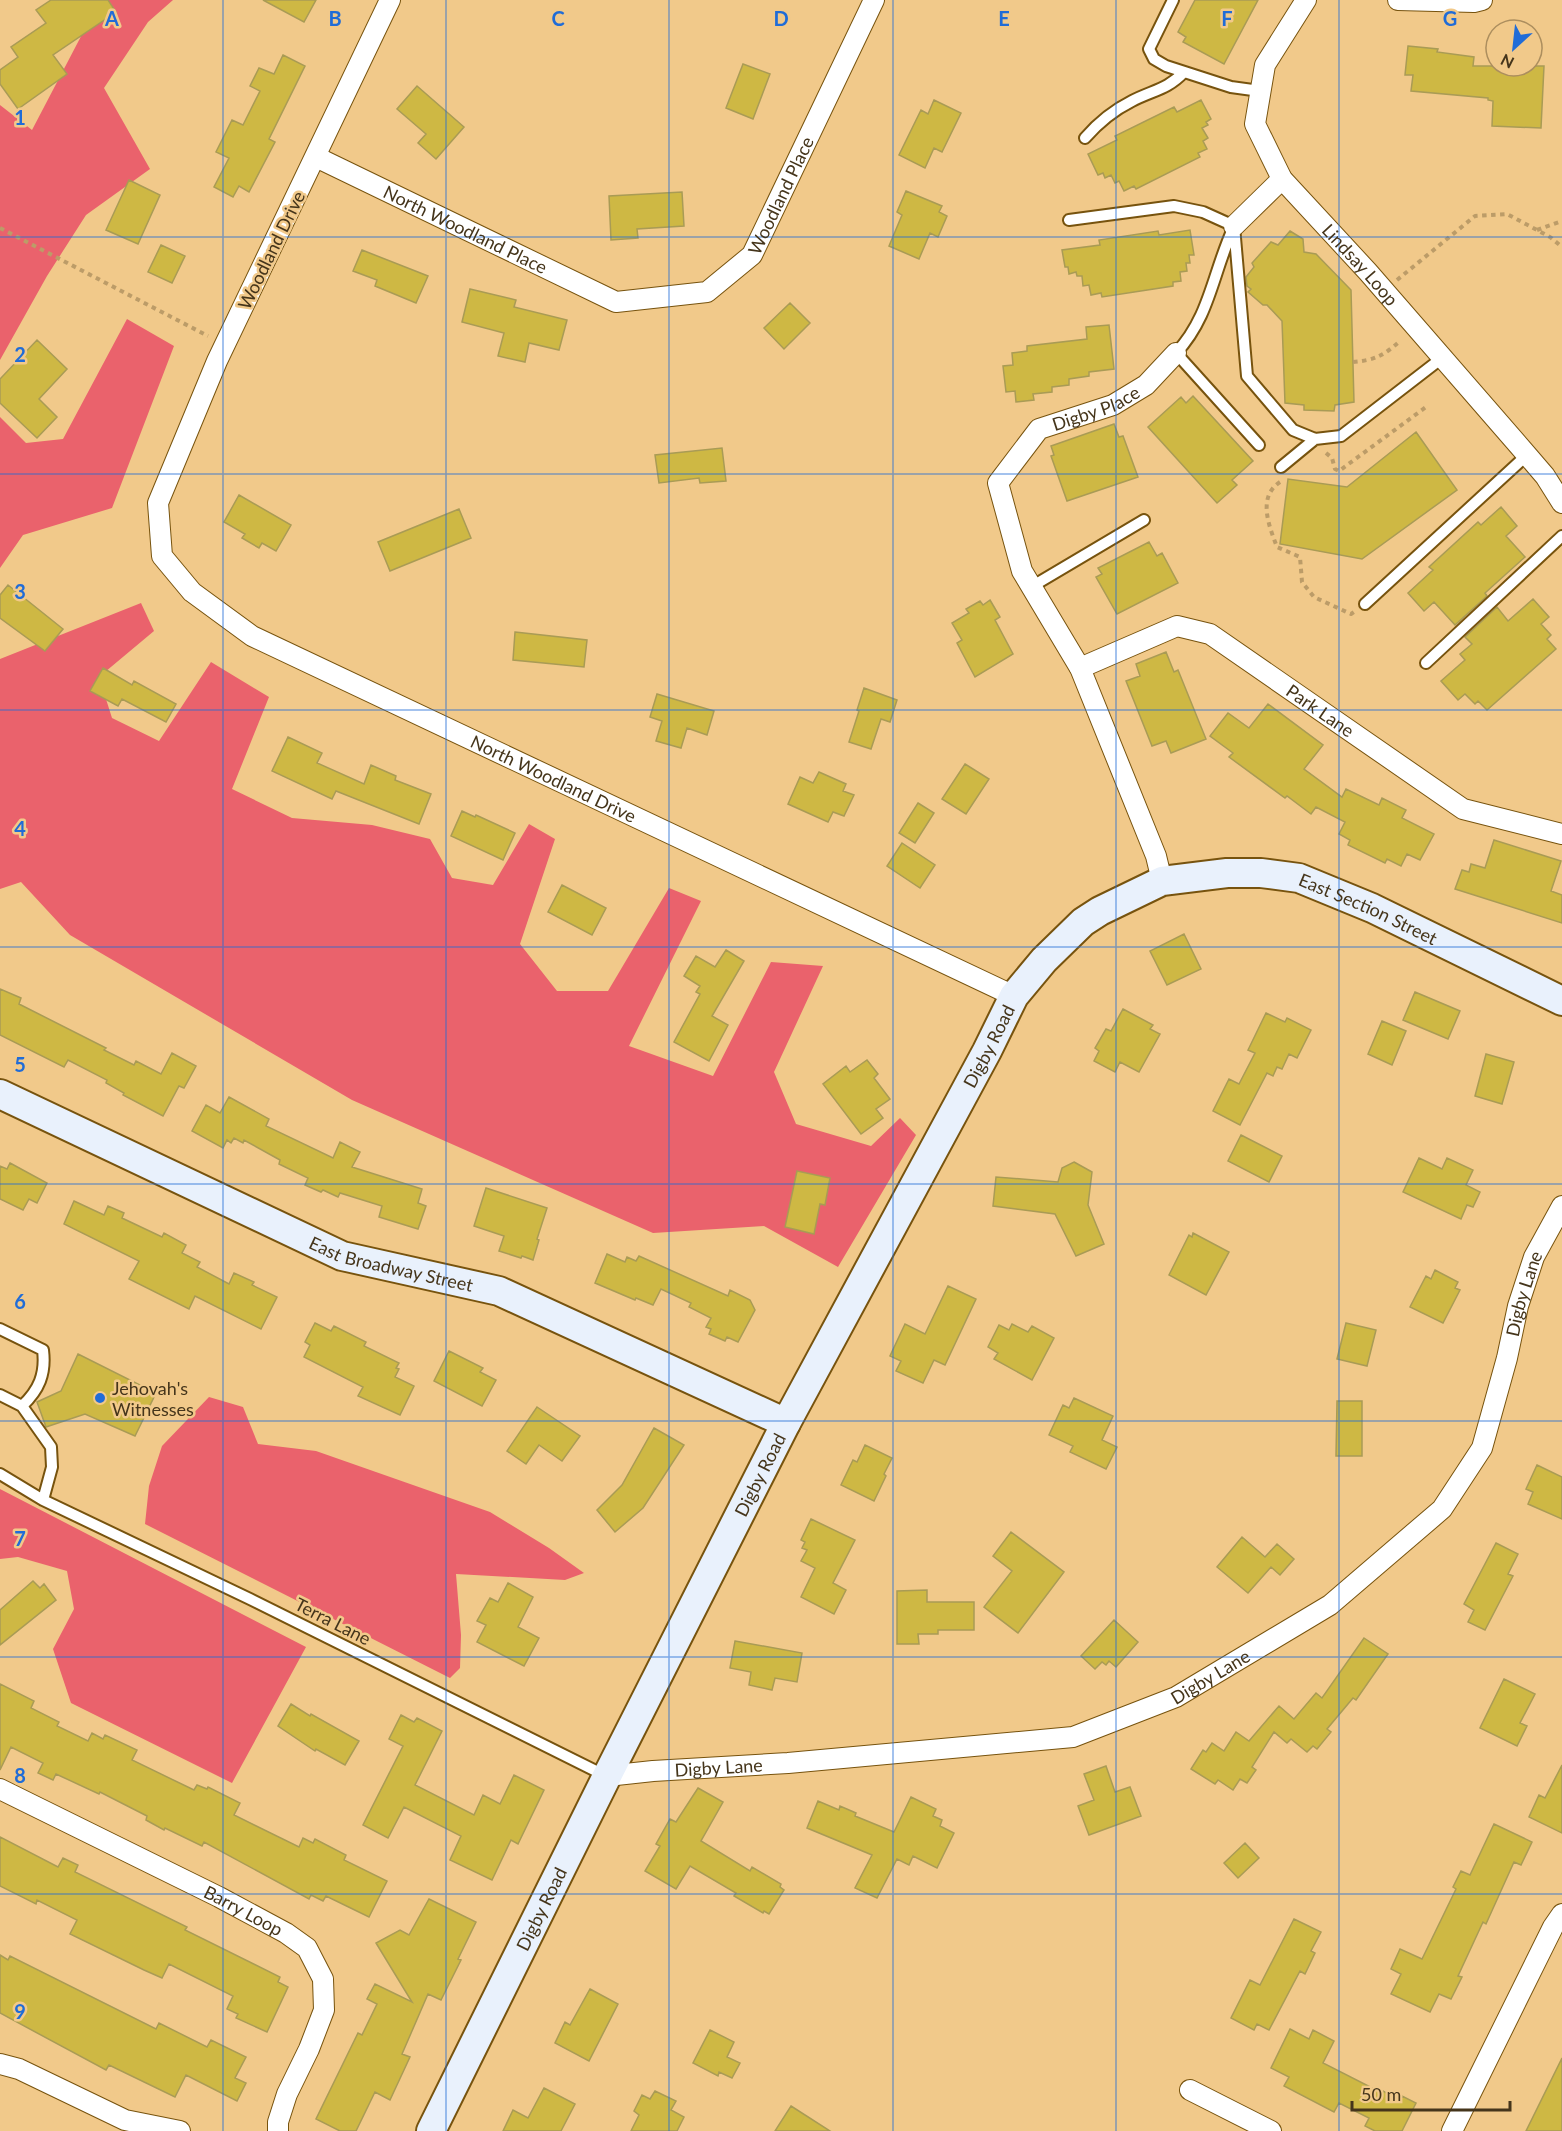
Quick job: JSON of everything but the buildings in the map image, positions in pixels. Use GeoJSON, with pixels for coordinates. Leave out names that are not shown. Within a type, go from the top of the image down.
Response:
{"type":"FeatureCollection","features":[{"type":"Feature","properties":{"kind":"street","name":"Woodland Drive"},"geometry":{"type":"LineString","coordinates":[[158,503],[224,345],[390,0]]}},
{"type":"Feature","properties":{"kind":"street","name":"Woodland Place"},"geometry":{"type":"LineString","coordinates":[[616,302],[707,292],[752,255],[874,0]]}},
{"type":"Feature","properties":{"kind":"street","name":"Lindsay Loop"},"geometry":{"type":"LineString","coordinates":[[1306,0],[1264,65],[1255,124],[1282,179],[1368,272],[1527,455],[1545,476],[1562,503]]}},
{"type":"Feature","properties":{"kind":"street"},"geometry":{"type":"LineString","coordinates":[[1398,0],[1474,2],[1482,0]]}},
{"type":"Feature","properties":{"kind":"street","name":"North Woodland Place"},"geometry":{"type":"LineString","coordinates":[[316,157],[616,302]]}},
{"type":"Feature","properties":{"kind":"street","name":"Digby Place"},"geometry":{"type":"LineString","coordinates":[[1234,226],[1282,179]]}},
{"type":"Feature","properties":{"kind":"street","name":"Digby Place"},"geometry":{"type":"LineString","coordinates":[[1162,881],[1156,856],[1080,668],[1022,571],[998,483],[1038,429],[1113,405],[1146,385],[1176,353]]}},
{"type":"Feature","properties":{"kind":"street","name":"North Woodland Drive"},"geometry":{"type":"LineString","coordinates":[[158,503],[162,556],[192,592],[252,636],[1014,996]]}},
{"type":"Feature","properties":{"kind":"street","name":"Park Lane"},"geometry":{"type":"LineString","coordinates":[[1080,668],[1177,626],[1210,634],[1463,809],[1562,834]]}},
{"type":"Feature","properties":{"kind":"street","name":"East Section Street"},"geometry":{"type":"LineString","coordinates":[[1162,881],[1227,873],[1261,873],[1299,878],[1372,908],[1562,1001]]}},
{"type":"Feature","properties":{"kind":"street","name":"Digby Road"},"geometry":{"type":"LineString","coordinates":[[430,2131],[786,1424],[987,1051],[1014,996],[1044,960],[1083,922],[1100,911],[1162,881]]}},
{"type":"Feature","properties":{"kind":"street","name":"East Broadway Street"},"geometry":{"type":"LineString","coordinates":[[0,1094],[342,1256],[499,1292],[786,1424]]}},
{"type":"Feature","properties":{"kind":"street","name":"Digby Lane"},"geometry":{"type":"LineString","coordinates":[[607,1776],[788,1763],[1073,1737],[1176,1696],[1330,1605],[1442,1509],[1482,1448],[1507,1358],[1518,1306],[1534,1257],[1562,1206]]}},
{"type":"Feature","properties":{"kind":"street","name":"Barry Loop"},"geometry":{"type":"LineString","coordinates":[[0,1789],[219,1897],[286,1933],[307,1948],[323,1979],[324,2010],[309,2049],[287,2094],[278,2122],[278,2131]]}},
{"type":"Feature","properties":{"kind":"street"},"geometry":{"type":"LineString","coordinates":[[1452,2131],[1548,1937],[1562,1914]]}},
{"type":"Feature","properties":{"kind":"street"},"geometry":{"type":"LineString","coordinates":[[0,2064],[19,2069],[125,2120],[180,2131]]}},
{"type":"Feature","properties":{"kind":"street"},"geometry":{"type":"LineString","coordinates":[[1190,2090],[1271,2131]]}},
{"type":"Feature","properties":{"kind":"lane"},"geometry":{"type":"LineString","coordinates":[[1173,0],[1149,49],[1154,59],[1166,66],[1231,87],[1260,91]]}},
{"type":"Feature","properties":{"kind":"lane"},"geometry":{"type":"LineString","coordinates":[[1084,138],[1098,122],[1131,101],[1173,84],[1184,72]]}},
{"type":"Feature","properties":{"kind":"lane"},"geometry":{"type":"LineString","coordinates":[[1069,220],[1174,206],[1203,212],[1234,226],[1247,376],[1293,430],[1315,439],[1341,436],[1442,358]]}},
{"type":"Feature","properties":{"kind":"lane","name":"Digby Place"},"geometry":{"type":"LineString","coordinates":[[1176,353],[1190,338],[1207,303],[1222,253],[1234,226]]}},
{"type":"Feature","properties":{"kind":"lane"},"geometry":{"type":"LineString","coordinates":[[1176,353],[1259,446]]}},
{"type":"Feature","properties":{"kind":"lane"},"geometry":{"type":"LineString","coordinates":[[1281,467],[1315,439]]}},
{"type":"Feature","properties":{"kind":"lane"},"geometry":{"type":"LineString","coordinates":[[1365,604],[1527,455]]}},
{"type":"Feature","properties":{"kind":"lane"},"geometry":{"type":"LineString","coordinates":[[1031,587],[1144,520]]}},
{"type":"Feature","properties":{"kind":"lane"},"geometry":{"type":"LineString","coordinates":[[1426,663],[1562,536]]}},
{"type":"Feature","properties":{"kind":"lane"},"geometry":{"type":"LineString","coordinates":[[0,1329],[44,1350],[45,1364],[42,1380],[34,1395],[22,1406]]}},
{"type":"Feature","properties":{"kind":"lane"},"geometry":{"type":"LineString","coordinates":[[0,1395],[22,1406],[51,1447],[52,1467],[43,1500]]}},
{"type":"Feature","properties":{"kind":"lane","name":"Terra Lane"},"geometry":{"type":"LineString","coordinates":[[0,1474],[43,1500],[250,1599],[607,1776]]}},
{"type":"Feature","properties":{"kind":"path"},"geometry":{"type":"LineString","coordinates":[[1397,280],[1475,216],[1507,214],[1550,237],[1562,248]]}},
{"type":"Feature","properties":{"kind":"path"},"geometry":{"type":"LineString","coordinates":[[1537,230],[1562,221]]}},
{"type":"Feature","properties":{"kind":"path"},"geometry":{"type":"LineString","coordinates":[[0,228],[224,345]]}},
{"type":"Feature","properties":{"kind":"path"},"geometry":{"type":"LineString","coordinates":[[1353,362],[1384,355],[1400,341]]}},
{"type":"Feature","properties":{"kind":"path"},"geometry":{"type":"LineString","coordinates":[[1319,458],[1326,453],[1332,458],[1335,469],[1339,471],[1426,407]]}},
{"type":"Feature","properties":{"kind":"path"},"geometry":{"type":"LineString","coordinates":[[1287,479],[1278,483],[1270,491],[1266,501],[1269,528],[1277,548],[1300,557],[1302,582],[1314,597],[1351,614],[1365,604]]}},
{"type":"Feature","properties":{"kind":"shaded area"},"geometry":{"type":"Polygon","coordinates":[[[100,0],[173,0],[148,22],[104,88],[150,169],[86,215],[47,276],[0,360],[0,105],[32,130],[100,0]]]}},
{"type":"Feature","properties":{"kind":"shaded area"},"geometry":{"type":"Polygon","coordinates":[[[127,319],[174,346],[112,508],[23,535],[0,568],[0,417],[26,443],[63,439],[127,319]]]}},
{"type":"Feature","properties":{"kind":"shaded area"},"geometry":{"type":"Polygon","coordinates":[[[141,603],[154,631],[99,677],[112,718],[159,741],[211,662],[269,697],[232,789],[292,818],[372,825],[430,839],[452,878],[493,885],[529,824],[555,839],[520,944],[557,991],[608,991],[669,888],[701,901],[629,1046],[713,1076],[771,962],[823,966],[774,1072],[796,1124],[871,1146],[900,1118],[916,1135],[838,1267],[764,1226],[653,1233],[352,1100],[70,935],[21,882],[0,889],[0,659],[141,603]]]}},
{"type":"Feature","properties":{"kind":"shaded area"},"geometry":{"type":"Polygon","coordinates":[[[209,1397],[243,1407],[258,1444],[316,1451],[490,1512],[549,1548],[584,1573],[565,1580],[456,1574],[461,1635],[460,1668],[450,1678],[145,1524],[149,1486],[162,1446],[209,1397]]]}},
{"type":"Feature","properties":{"kind":"shaded area"},"geometry":{"type":"Polygon","coordinates":[[[0,1489],[306,1647],[232,1783],[71,1703],[53,1649],[74,1609],[67,1571],[18,1557],[0,1559],[0,1489]]]}},
{"type":"Feature","properties":{"kind":"place","name":"Jehovah's Witnesses"},"geometry":{"type":"Point","coordinates":[100,1398]}}]}
